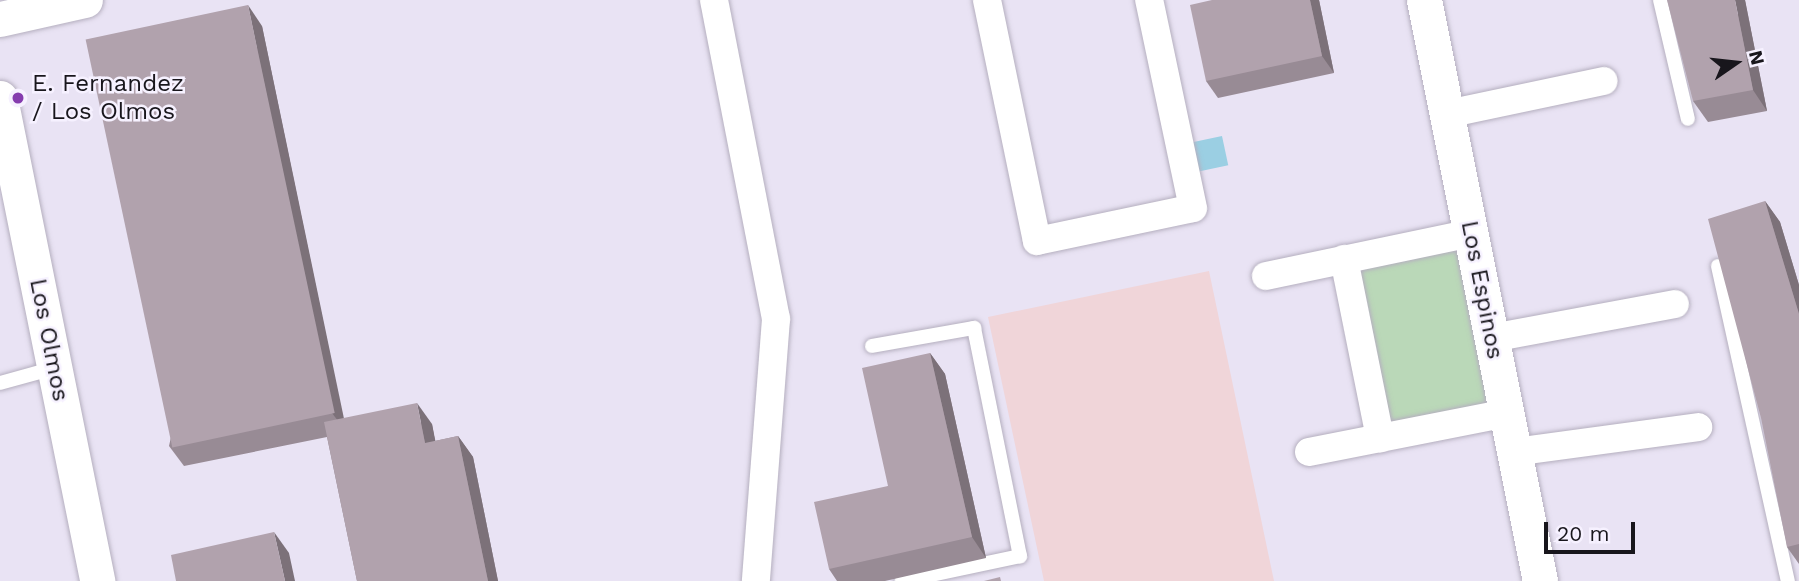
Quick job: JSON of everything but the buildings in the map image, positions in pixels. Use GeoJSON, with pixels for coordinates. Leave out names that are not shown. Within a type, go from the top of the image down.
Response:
{"type":"FeatureCollection","features":[{"type":"Feature","properties":{"kind":"street"},"geometry":{"type":"LineString","coordinates":[[0,19],[85,0]]}},
{"type":"Feature","properties":{"kind":"street"},"geometry":{"type":"LineString","coordinates":[[714,0],[776,318],[756,581]]}},
{"type":"Feature","properties":{"kind":"street"},"geometry":{"type":"LineString","coordinates":[[987,0],[1037,241],[1193,208],[1149,0]]}},
{"type":"Feature","properties":{"kind":"street","name":"Los Espinos"},"geometry":{"type":"LineString","coordinates":[[1424,0],[1540,581]]}},
{"type":"Feature","properties":{"kind":"street"},"geometry":{"type":"LineString","coordinates":[[1447,114],[1604,81]]}},
{"type":"Feature","properties":{"kind":"street","name":"Los Olmos"},"geometry":{"type":"LineString","coordinates":[[0,98],[97,581]]}},
{"type":"Feature","properties":{"kind":"street"},"geometry":{"type":"LineString","coordinates":[[1266,276],[1471,233]]}},
{"type":"Feature","properties":{"kind":"street"},"geometry":{"type":"LineString","coordinates":[[1344,259],[1380,438]]}},
{"type":"Feature","properties":{"kind":"street"},"geometry":{"type":"LineString","coordinates":[[1492,338],[1675,304]]}},
{"type":"Feature","properties":{"kind":"street"},"geometry":{"type":"LineString","coordinates":[[1309,452],[1507,413]]}},
{"type":"Feature","properties":{"kind":"street"},"geometry":{"type":"LineString","coordinates":[[1514,452],[1698,427]]}},
{"type":"Feature","properties":{"kind":"lane"},"geometry":{"type":"LineString","coordinates":[[1660,0],[1688,119]]}},
{"type":"Feature","properties":{"kind":"lane"},"geometry":{"type":"LineString","coordinates":[[1718,266],[1788,581]]}},
{"type":"Feature","properties":{"kind":"lane"},"geometry":{"type":"LineString","coordinates":[[872,346],[974,328],[1020,556],[902,581]]}},
{"type":"Feature","properties":{"kind":"lane"},"geometry":{"type":"LineString","coordinates":[[3,378],[54,368]]}},
{"type":"Feature","properties":{"kind":"shaded area"},"geometry":{"type":"Polygon","coordinates":[[[1209,271],[1274,581],[1044,581],[988,317],[1209,271]]]}},
{"type":"Feature","properties":{"kind":"green space"},"geometry":{"type":"Polygon","coordinates":[[[1471,233],[1506,414],[1378,438],[1343,258],[1471,233]]]}},
{"type":"Feature","properties":{"kind":"water"},"geometry":{"type":"Polygon","coordinates":[[[1222,136],[1228,165],[1194,173],[1188,143],[1222,136]]]}},
{"type":"Feature","properties":{"kind":"place","name":"E. Fernandez / Los Olmos"},"geometry":{"type":"Point","coordinates":[18,98]}}]}
